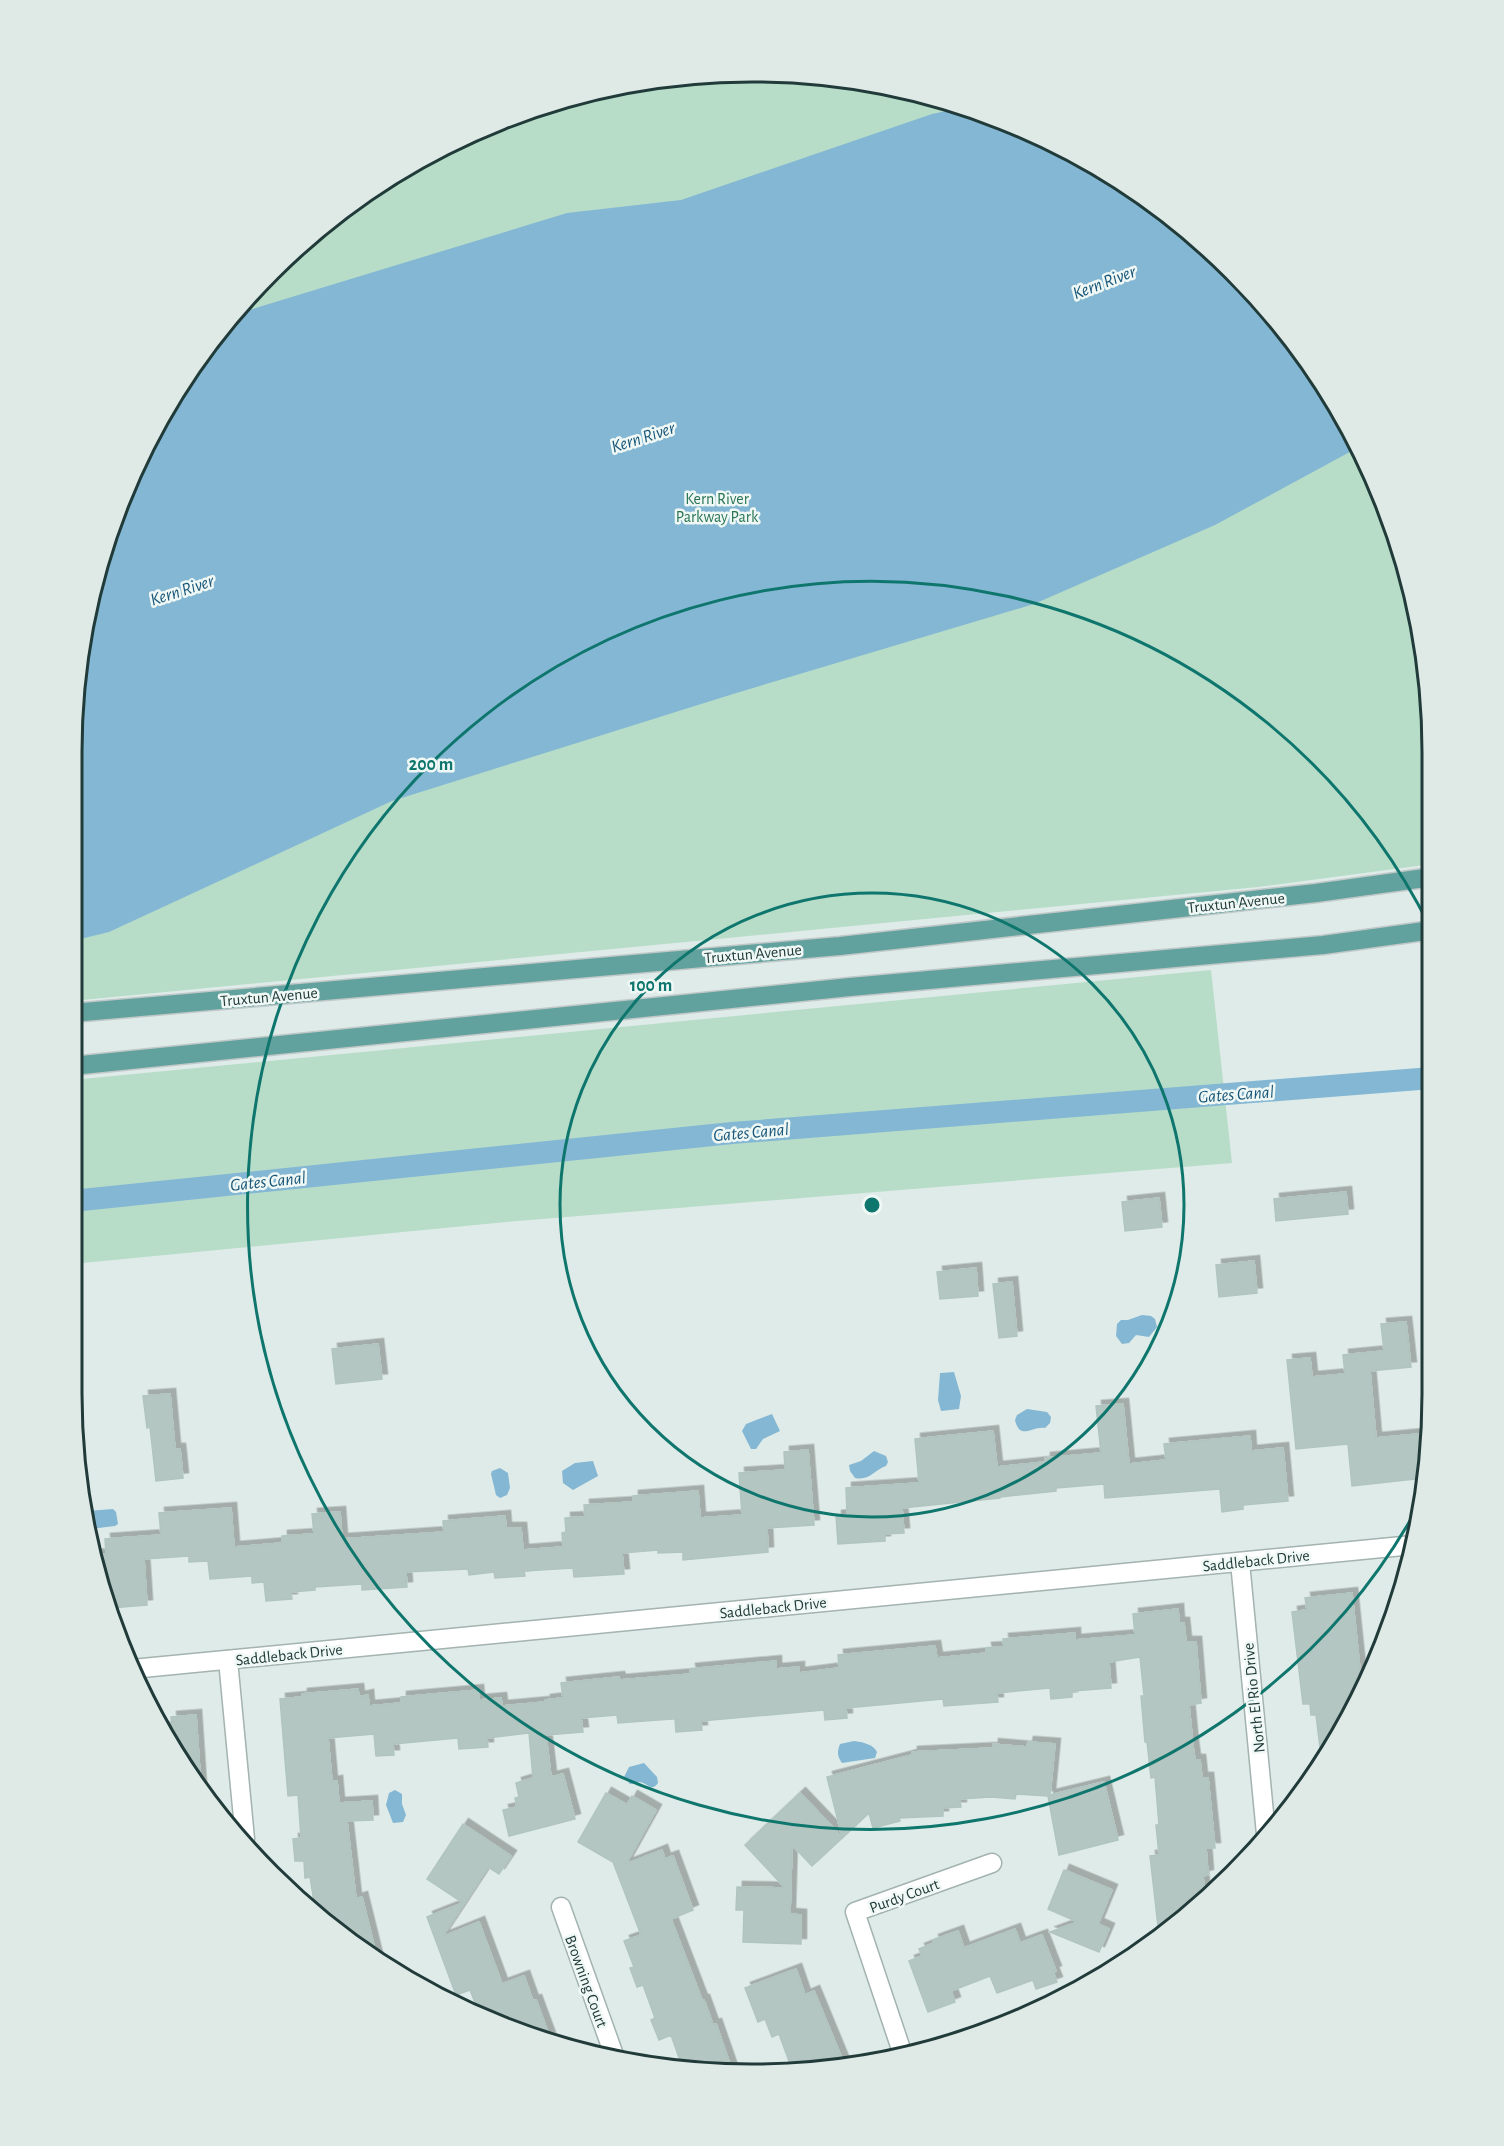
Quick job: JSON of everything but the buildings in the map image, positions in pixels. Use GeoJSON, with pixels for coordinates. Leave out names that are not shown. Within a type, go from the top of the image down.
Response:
{"type":"FeatureCollection","features":[{"type":"Feature","properties":{"kind":"main road","name":"Truxtun Avenue"},"geometry":{"type":"LineString","coordinates":[[82,1012],[840,946],[1316,893],[1422,878]]}},
{"type":"Feature","properties":{"kind":"main road"},"geometry":{"type":"LineString","coordinates":[[82,1065],[850,987],[1323,945],[1422,931]]}},
{"type":"Feature","properties":{"kind":"street","name":"Saddleback Drive"},"geometry":{"type":"LineString","coordinates":[[142,1668],[1404,1546]]}},
{"type":"Feature","properties":{"kind":"street","name":"North El Rio Drive"},"geometry":{"type":"LineString","coordinates":[[1240,1562],[1265,1823]]}},
{"type":"Feature","properties":{"kind":"street"},"geometry":{"type":"LineString","coordinates":[[228,1660],[244,1829]]}},
{"type":"Feature","properties":{"kind":"street","name":"Purdy Court"},"geometry":{"type":"LineString","coordinates":[[900,2047],[855,1912],[992,1863]]}},
{"type":"Feature","properties":{"kind":"street","name":"Browning Court"},"geometry":{"type":"LineString","coordinates":[[561,1906],[612,2049]]}},
{"type":"Feature","properties":{"kind":"green space","name":"Kern River Parkway Park"},"geometry":{"type":"Polygon","coordinates":[[[752,82],[796,84],[883,95],[925,105],[1008,133],[1087,172],[1160,221],[1193,249],[1255,311],[1309,380],[1332,417],[1371,496],[1399,579],[1416,665],[1422,752],[1422,865],[1258,887],[82,1000],[84,708],[95,621],[105,579],[133,496],[152,456],[172,417],[221,344],[279,279],[311,249],[344,221],[417,172],[496,133],[537,118],[621,95],[665,88],[752,82]]]}},
{"type":"Feature","properties":{"kind":"green space"},"geometry":{"type":"Polygon","coordinates":[[[1211,970],[1232,1163],[506,1222],[82,1263],[82,1079],[1211,970]]]}},
{"type":"Feature","properties":{"kind":"water","name":"Kern River"},"geometry":{"type":"Polygon","coordinates":[[[945,111],[1008,133],[1087,172],[1160,221],[1225,279],[1283,344],[1332,417],[1350,452],[1215,525],[1034,604],[733,694],[392,801],[109,932],[82,939],[84,708],[95,621],[105,579],[133,496],[172,417],[221,344],[250,310],[567,213],[681,200],[945,111]]]}},
{"type":"Feature","properties":{"kind":"water"},"geometry":{"type":"Polygon","coordinates":[[[1142,1315],[1155,1319],[1157,1327],[1149,1337],[1136,1335],[1129,1343],[1122,1344],[1116,1336],[1117,1324],[1121,1320],[1142,1315]]]}},
{"type":"Feature","properties":{"kind":"water"},"geometry":{"type":"Polygon","coordinates":[[[954,1372],[961,1396],[959,1409],[941,1411],[938,1400],[940,1373],[954,1372]]]}},
{"type":"Feature","properties":{"kind":"water"},"geometry":{"type":"Polygon","coordinates":[[[1027,1409],[1047,1412],[1051,1417],[1050,1423],[1045,1428],[1020,1430],[1015,1420],[1017,1415],[1027,1409]]]}},
{"type":"Feature","properties":{"kind":"water"},"geometry":{"type":"Polygon","coordinates":[[[772,1414],[780,1431],[763,1439],[756,1449],[751,1449],[742,1431],[746,1424],[772,1414]]]}},
{"type":"Feature","properties":{"kind":"water"},"geometry":{"type":"Polygon","coordinates":[[[874,1451],[886,1456],[888,1462],[886,1466],[868,1477],[855,1478],[849,1465],[861,1461],[874,1451]]]}},
{"type":"Feature","properties":{"kind":"water"},"geometry":{"type":"Polygon","coordinates":[[[593,1461],[598,1476],[573,1490],[563,1483],[562,1471],[575,1463],[593,1461]]]}},
{"type":"Feature","properties":{"kind":"water"},"geometry":{"type":"Polygon","coordinates":[[[500,1468],[508,1473],[510,1488],[507,1495],[500,1498],[496,1495],[491,1474],[492,1471],[500,1468]]]}},
{"type":"Feature","properties":{"kind":"water"},"geometry":{"type":"Polygon","coordinates":[[[113,1509],[116,1512],[118,1524],[96,1528],[93,1511],[113,1509]]]}},
{"type":"Feature","properties":{"kind":"water"},"geometry":{"type":"Polygon","coordinates":[[[854,1741],[873,1747],[877,1752],[875,1758],[842,1763],[838,1754],[840,1744],[854,1741]]]}},
{"type":"Feature","properties":{"kind":"water"},"geometry":{"type":"Polygon","coordinates":[[[644,1763],[657,1777],[656,1786],[651,1787],[642,1782],[630,1784],[624,1777],[629,1767],[644,1763]]]}},
{"type":"Feature","properties":{"kind":"water"},"geometry":{"type":"Polygon","coordinates":[[[395,1790],[402,1794],[402,1804],[406,1815],[403,1822],[393,1823],[386,1805],[389,1793],[395,1790]]]}},
{"type":"Feature","properties":{"kind":"waterway","name":"Gates Canal"},"geometry":{"type":"LineString","coordinates":[[82,1200],[732,1133],[1422,1079]]}}]}
